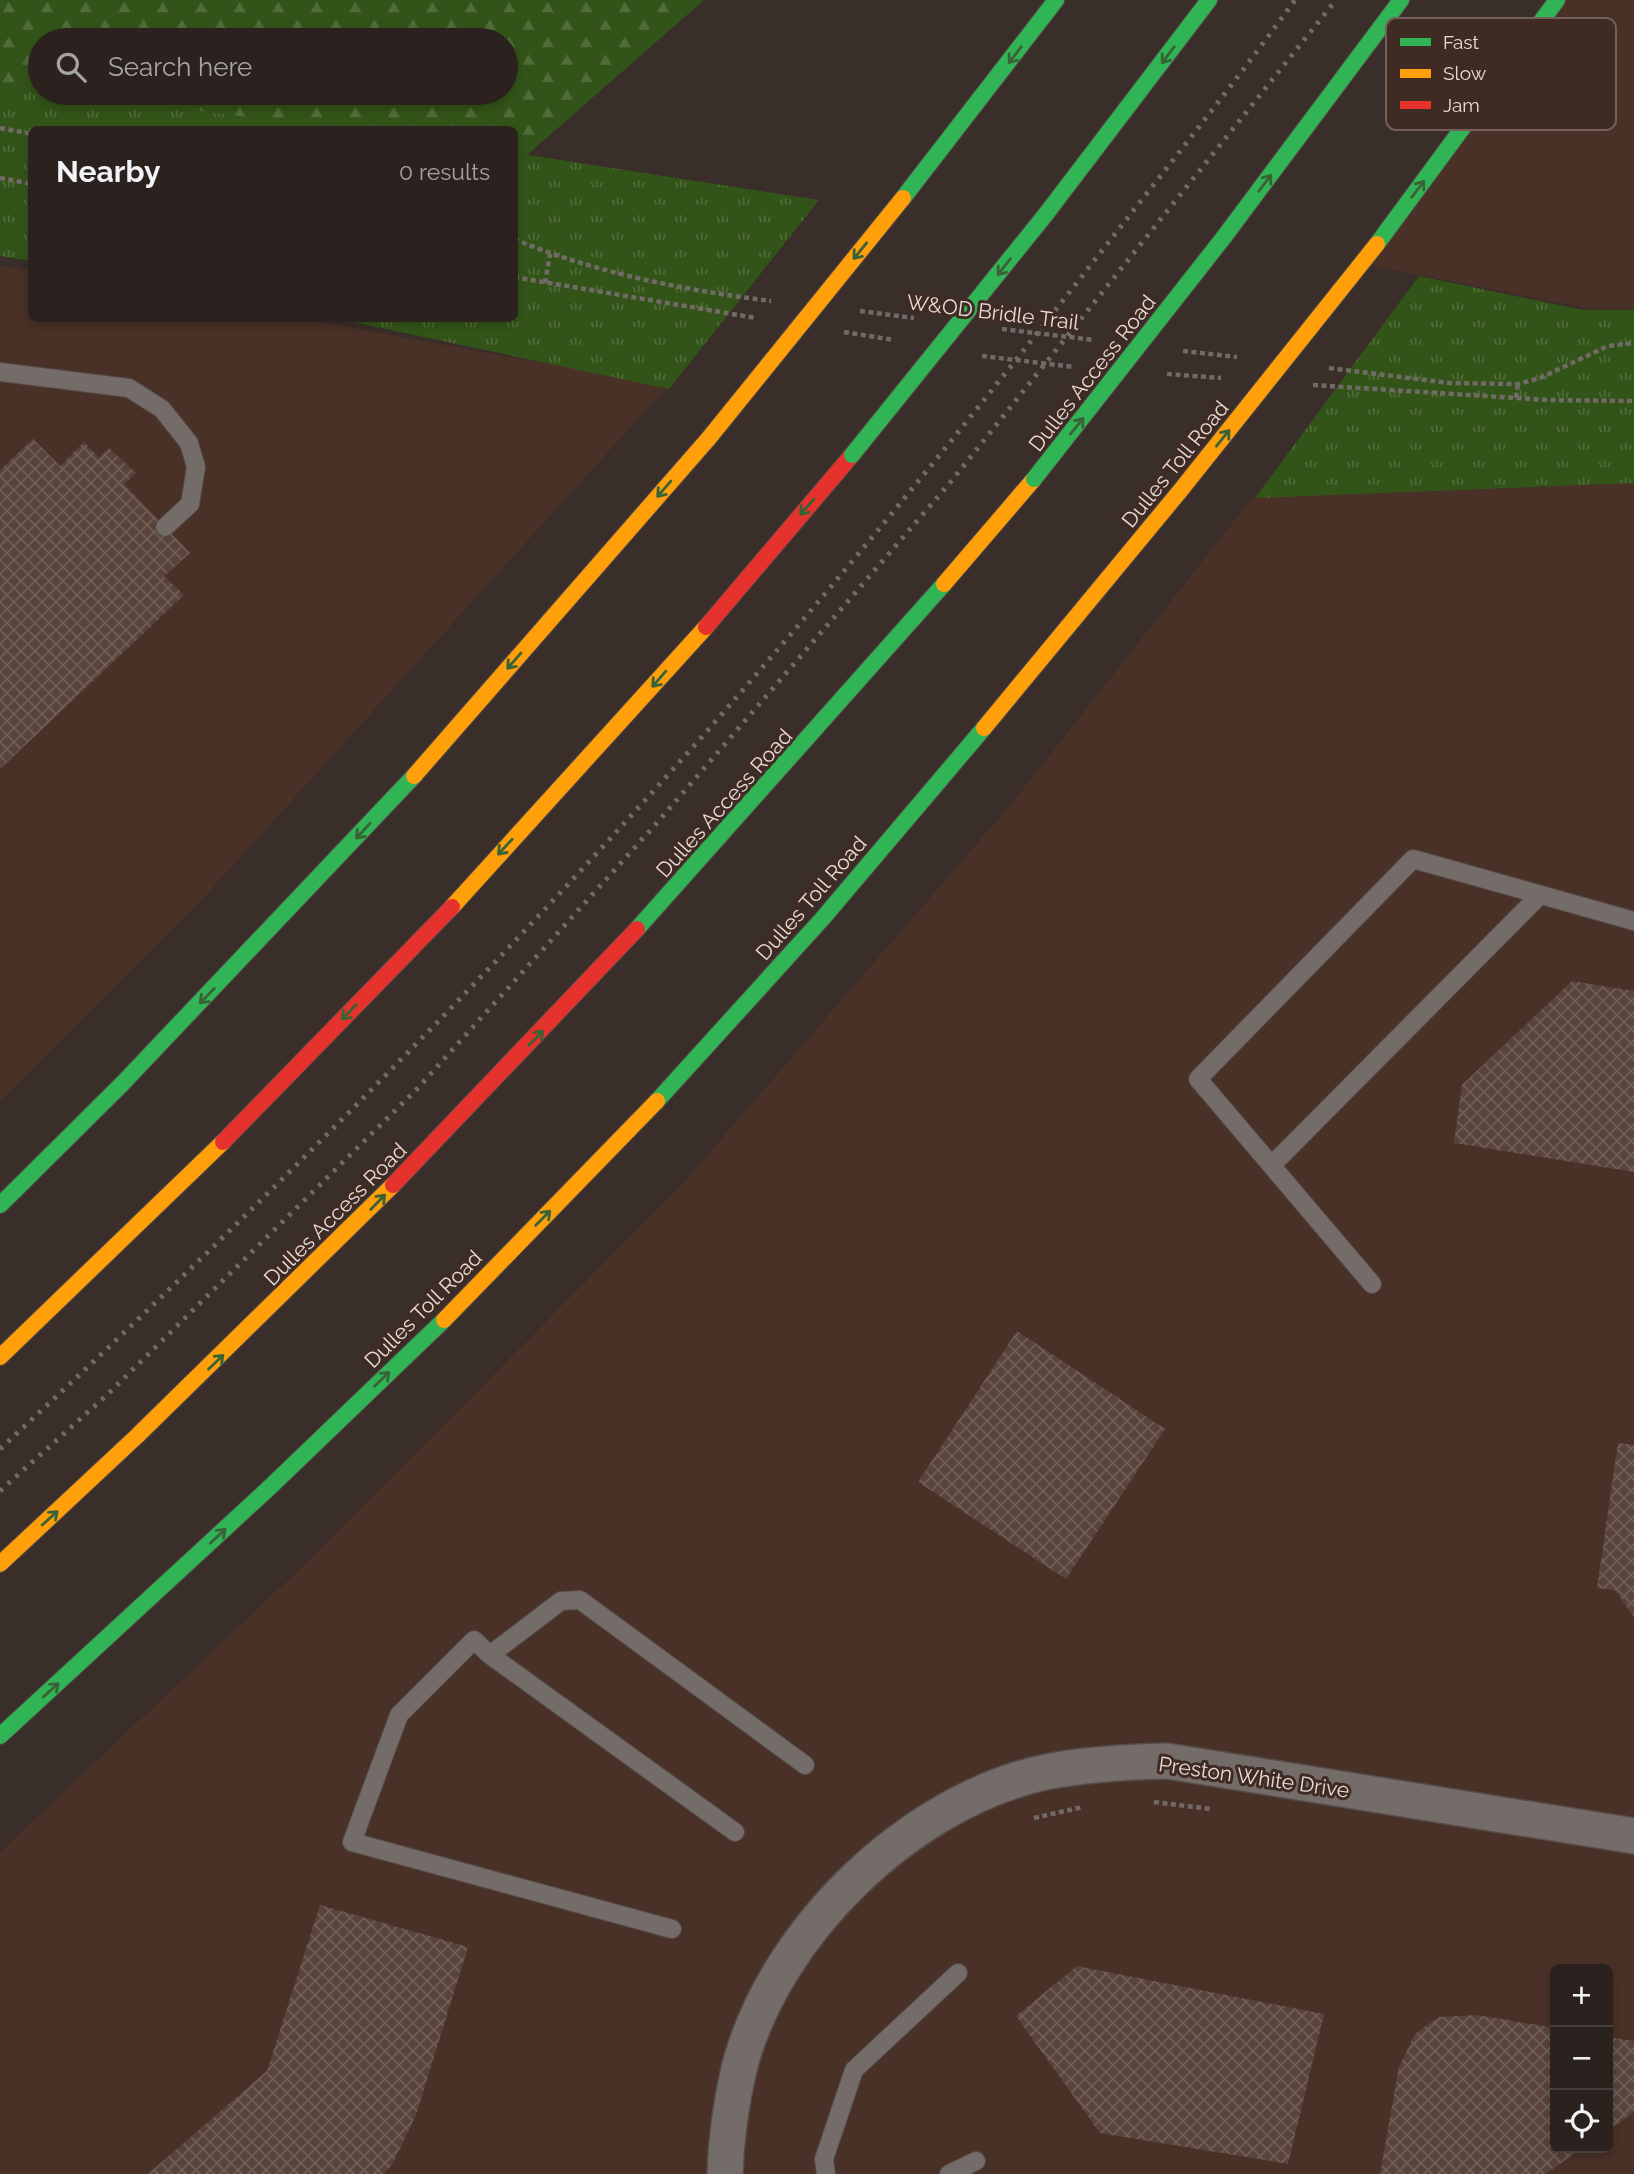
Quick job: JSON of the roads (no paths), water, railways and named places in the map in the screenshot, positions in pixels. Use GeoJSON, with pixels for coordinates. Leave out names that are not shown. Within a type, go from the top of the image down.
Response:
{"type":"FeatureCollection","features":[{"type":"Feature","properties":{"kind":"highway"},"geometry":{"type":"LineString","coordinates":[[0,1205],[122,1084],[407,784],[709,438],[903,198],[1056,0]]}},
{"type":"Feature","properties":{"kind":"highway"},"geometry":{"type":"LineString","coordinates":[[0,1357],[215,1149],[432,927],[643,697],[852,455],[1046,214],[1209,0]]}},
{"type":"Feature","properties":{"kind":"highway","name":"Dulles Access Road"},"geometry":{"type":"LineString","coordinates":[[1388,18],[1401,0]]}},
{"type":"Feature","properties":{"kind":"highway","name":"Dulles Toll Road"},"geometry":{"type":"LineString","coordinates":[[1543,18],[1556,0]]}},
{"type":"Feature","properties":{"kind":"highway","name":"Dulles Access Road"},"geometry":{"type":"LineString","coordinates":[[0,1564],[306,1276],[568,1006],[878,663],[1034,480],[1224,237],[1386,20]]}},
{"type":"Feature","properties":{"kind":"highway","name":"Dulles Toll Road"},"geometry":{"type":"LineString","coordinates":[[0,1736],[263,1494],[372,1389],[574,1187],[698,1057],[927,797],[1180,491],[1377,244],[1461,130]]}},
{"type":"Feature","properties":{"kind":"street","name":"Preston White Drive"},"geometry":{"type":"LineString","coordinates":[[725,2174],[727,2131],[740,2067],[762,2009],[794,1951],[831,1903],[877,1858],[930,1820],[986,1791],[1043,1772],[1079,1766],[1167,1761],[1634,1836]]}},
{"type":"Feature","properties":{"kind":"lane"},"geometry":{"type":"LineString","coordinates":[[0,372],[129,388],[162,409],[189,443],[196,467],[190,504],[165,527]]}},
{"type":"Feature","properties":{"kind":"lane"},"geometry":{"type":"LineString","coordinates":[[1373,1284],[1198,1079],[1413,859],[1634,921]]}},
{"type":"Feature","properties":{"kind":"lane"},"geometry":{"type":"LineString","coordinates":[[1272,1165],[1540,895]]}},
{"type":"Feature","properties":{"kind":"lane"},"geometry":{"type":"LineString","coordinates":[[490,1655],[561,1601],[580,1600],[804,1765]]}},
{"type":"Feature","properties":{"kind":"lane"},"geometry":{"type":"LineString","coordinates":[[672,1929],[352,1842],[399,1715],[474,1640],[490,1655],[735,1832]]}},
{"type":"Feature","properties":{"kind":"lane"},"geometry":{"type":"LineString","coordinates":[[826,2174],[824,2160],[854,2070],[958,1973]]}},
{"type":"Feature","properties":{"kind":"lane"},"geometry":{"type":"LineString","coordinates":[[949,2174],[976,2161]]}},
{"type":"Feature","properties":{"kind":"railway"},"geometry":{"type":"LineString","coordinates":[[0,1449],[181,1278],[359,1103],[532,923],[700,739],[804,619],[956,435],[1201,125],[1295,0]]}},
{"type":"Feature","properties":{"kind":"railway"},"geometry":{"type":"LineString","coordinates":[[0,1491],[108,1394],[417,1089],[656,824],[949,484],[1336,0]]}}]}
